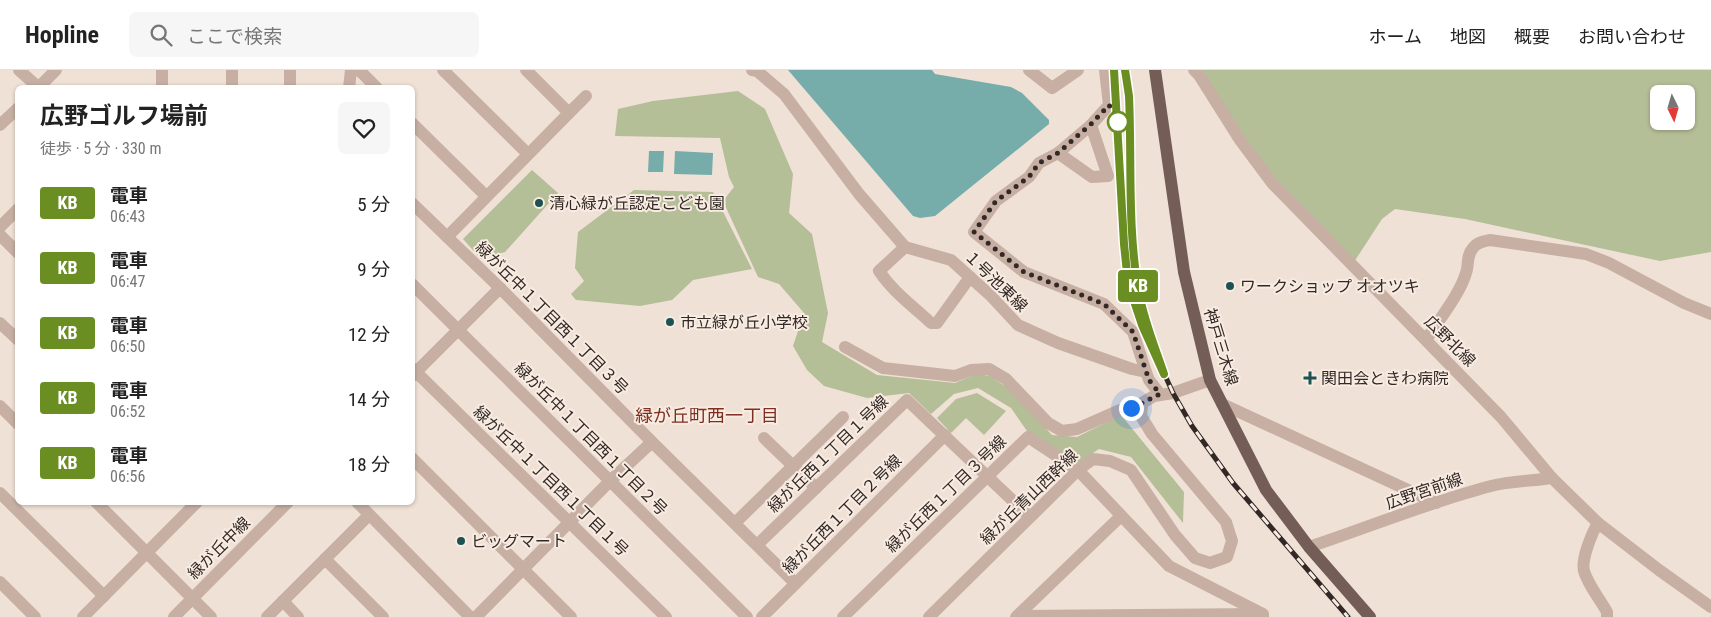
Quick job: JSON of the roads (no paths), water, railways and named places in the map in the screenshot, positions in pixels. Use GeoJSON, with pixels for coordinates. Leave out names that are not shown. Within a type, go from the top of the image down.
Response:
{"type":"FeatureCollection","features":[{"type":"Feature","properties":{"kind":"main road","name":"神戸三木線"},"geometry":{"type":"LineString","coordinates":[[1155,70],[1184,272],[1210,380],[1266,490],[1309,547],[1370,617]]}},
{"type":"Feature","properties":{"kind":"street"},"geometry":{"type":"LineString","coordinates":[[19,70],[36,85]]}},
{"type":"Feature","properties":{"kind":"street"},"geometry":{"type":"LineString","coordinates":[[40,85],[56,70]]}},
{"type":"Feature","properties":{"kind":"street"},"geometry":{"type":"LineString","coordinates":[[162,70],[162,85]]}},
{"type":"Feature","properties":{"kind":"street"},"geometry":{"type":"LineString","coordinates":[[232,70],[232,85]]}},
{"type":"Feature","properties":{"kind":"street"},"geometry":{"type":"LineString","coordinates":[[290,70],[290,85]]}},
{"type":"Feature","properties":{"kind":"street"},"geometry":{"type":"LineString","coordinates":[[350,85],[352,70]]}},
{"type":"Feature","properties":{"kind":"street"},"geometry":{"type":"LineString","coordinates":[[360,70],[374,85]]}},
{"type":"Feature","properties":{"kind":"street"},"geometry":{"type":"LineString","coordinates":[[443,70],[528,154]]}},
{"type":"Feature","properties":{"kind":"street"},"geometry":{"type":"LineString","coordinates":[[526,70],[569,113]]}},
{"type":"Feature","properties":{"kind":"street"},"geometry":{"type":"LineString","coordinates":[[752,70],[757,71],[784,94],[859,194],[905,247],[879,272],[889,286],[931,323],[936,323],[970,277]]}},
{"type":"Feature","properties":{"kind":"street"},"geometry":{"type":"LineString","coordinates":[[1029,70],[1052,88],[1078,70]]}},
{"type":"Feature","properties":{"kind":"street"},"geometry":{"type":"LineString","coordinates":[[1105,70],[1109,105],[1058,153],[1039,163],[1029,177],[996,201],[974,232],[1024,272],[1104,304],[1133,332],[1149,380],[1160,394]]}},
{"type":"Feature","properties":{"kind":"street","name":"広野北線"},"geometry":{"type":"LineString","coordinates":[[1194,70],[1240,140],[1272,183],[1502,417],[1552,478],[1598,523],[1711,607]]}},
{"type":"Feature","properties":{"kind":"street"},"geometry":{"type":"LineString","coordinates":[[447,237],[586,96]]}},
{"type":"Feature","properties":{"kind":"street"},"geometry":{"type":"LineString","coordinates":[[0,125],[15,111]]}},
{"type":"Feature","properties":{"kind":"street"},"geometry":{"type":"LineString","coordinates":[[1058,153],[1092,177],[1108,176],[1091,124]]}},
{"type":"Feature","properties":{"kind":"street"},"geometry":{"type":"LineString","coordinates":[[415,126],[486,196]]}},
{"type":"Feature","properties":{"kind":"street","name":"緑が丘中１丁目西１丁目３号"},"geometry":{"type":"LineString","coordinates":[[415,206],[796,583]]}},
{"type":"Feature","properties":{"kind":"street"},"geometry":{"type":"LineString","coordinates":[[0,227],[15,212]]}},
{"type":"Feature","properties":{"kind":"street"},"geometry":{"type":"LineString","coordinates":[[0,235],[15,250]]}},
{"type":"Feature","properties":{"kind":"street"},"geometry":{"type":"LineString","coordinates":[[1426,340],[1454,298],[1467,273],[1467,262],[1473,247],[1482,241],[1490,240],[1586,254],[1609,263],[1684,303],[1711,314]]}},
{"type":"Feature","properties":{"kind":"street","name":"１号池東線"},"geometry":{"type":"LineString","coordinates":[[905,247],[951,260],[1018,325],[1058,343],[1132,369],[1146,372]]}},
{"type":"Feature","properties":{"kind":"street","name":"緑が丘中１丁目西１丁目２号"},"geometry":{"type":"LineString","coordinates":[[415,287],[747,617]]}},
{"type":"Feature","properties":{"kind":"street"},"geometry":{"type":"LineString","coordinates":[[415,371],[500,288]]}},
{"type":"Feature","properties":{"kind":"street"},"geometry":{"type":"LineString","coordinates":[[0,323],[15,337]]}},
{"type":"Feature","properties":{"kind":"street"},"geometry":{"type":"LineString","coordinates":[[845,347],[883,368],[955,376],[971,370],[989,369],[1006,379],[1048,423],[1062,431],[1077,429],[1120,410],[1142,406],[1142,403],[1160,394],[1173,393],[1210,380]]}},
{"type":"Feature","properties":{"kind":"street","name":"緑が丘中１丁目西１丁目１号"},"geometry":{"type":"LineString","coordinates":[[415,373],[666,617]]}},
{"type":"Feature","properties":{"kind":"street","name":"緑が丘西１丁目１号線"},"geometry":{"type":"LineString","coordinates":[[757,545],[907,400],[1030,517]]}},
{"type":"Feature","properties":{"kind":"street"},"geometry":{"type":"LineString","coordinates":[[1222,404],[1436,503]]}},
{"type":"Feature","properties":{"kind":"street"},"geometry":{"type":"LineString","coordinates":[[0,406],[15,421]]}},
{"type":"Feature","properties":{"kind":"street","name":"緑が丘青山西幹線"},"geometry":{"type":"LineString","coordinates":[[929,617],[1078,470],[1094,459],[1110,461],[1131,470],[1175,535],[1194,558],[1210,564],[1227,557],[1232,541],[1226,522],[1152,434],[1141,416],[1142,406]]}},
{"type":"Feature","properties":{"kind":"street"},"geometry":{"type":"LineString","coordinates":[[735,523],[843,417]]}},
{"type":"Feature","properties":{"kind":"street","name":"緑が丘西１丁目２号線"},"geometry":{"type":"LineString","coordinates":[[762,617],[944,435]]}},
{"type":"Feature","properties":{"kind":"street","name":"緑が丘西１丁目３号線"},"geometry":{"type":"LineString","coordinates":[[843,617],[1028,437],[1078,470]]}},
{"type":"Feature","properties":{"kind":"street"},"geometry":{"type":"LineString","coordinates":[[764,438],[816,488]]}},
{"type":"Feature","properties":{"kind":"street"},"geometry":{"type":"LineString","coordinates":[[476,617],[610,481],[652,442]]}},
{"type":"Feature","properties":{"kind":"street"},"geometry":{"type":"LineString","coordinates":[[415,461],[570,617]]}},
{"type":"Feature","properties":{"kind":"street"},"geometry":{"type":"LineString","coordinates":[[1078,470],[1169,566],[1263,615]]}},
{"type":"Feature","properties":{"kind":"street","name":"広野宮前線"},"geometry":{"type":"LineString","coordinates":[[1309,547],[1493,485],[1552,478]]}},
{"type":"Feature","properties":{"kind":"street"},"geometry":{"type":"LineString","coordinates":[[0,493],[104,596]]}},
{"type":"Feature","properties":{"kind":"street"},"geometry":{"type":"LineString","coordinates":[[99,505],[211,617]]}},
{"type":"Feature","properties":{"kind":"street"},"geometry":{"type":"LineString","coordinates":[[83,617],[147,553],[189,505]]}},
{"type":"Feature","properties":{"kind":"street","name":"緑が丘中線"},"geometry":{"type":"LineString","coordinates":[[174,617],[285,505]]}},
{"type":"Feature","properties":{"kind":"street"},"geometry":{"type":"LineString","coordinates":[[360,505],[470,617]]}},
{"type":"Feature","properties":{"kind":"street"},"geometry":{"type":"LineString","coordinates":[[266,617],[369,515]]}},
{"type":"Feature","properties":{"kind":"street"},"geometry":{"type":"LineString","coordinates":[[1017,616],[1121,516]]}},
{"type":"Feature","properties":{"kind":"street"},"geometry":{"type":"LineString","coordinates":[[1598,523],[1584,559],[1584,569],[1607,612],[1607,617]]}},
{"type":"Feature","properties":{"kind":"street"},"geometry":{"type":"LineString","coordinates":[[325,559],[383,617]]}},
{"type":"Feature","properties":{"kind":"street"},"geometry":{"type":"LineString","coordinates":[[0,582],[36,617]]}},
{"type":"Feature","properties":{"kind":"street"},"geometry":{"type":"LineString","coordinates":[[282,601],[298,617]]}},
{"type":"Feature","properties":{"kind":"street"},"geometry":{"type":"LineString","coordinates":[[1017,616],[1263,615]]}},
{"type":"Feature","properties":{"kind":"water"},"geometry":{"type":"Polygon","coordinates":[[[788,70],[932,70],[935,74],[1011,87],[1022,93],[1049,120],[1049,124],[935,216],[920,218],[913,216],[788,70]]]}},
{"type":"Feature","properties":{"kind":"water"},"geometry":{"type":"Polygon","coordinates":[[[649,151],[664,151],[663,172],[648,172],[649,151]]]}},
{"type":"Feature","properties":{"kind":"water"},"geometry":{"type":"Polygon","coordinates":[[[675,151],[713,153],[712,175],[674,174],[675,151]]]}},
{"type":"Feature","properties":{"kind":"railway"},"geometry":{"type":"LineString","coordinates":[[1114,70],[1125,262],[1128,283],[1142,325],[1173,393],[1192,426],[1233,483],[1348,617]]}},
{"type":"Feature","properties":{"kind":"railway"},"geometry":{"type":"LineString","coordinates":[[1125,70],[1129,95],[1132,230],[1134,256],[1143,309]]}},
{"type":"Feature","properties":{"kind":"train","name":"KB"},"geometry":{"type":"LineString","coordinates":[[1114,70],[1125,262],[1128,283],[1142,325],[1164,374],[1146,322],[1139,293],[1134,257],[1129,96],[1125,70]]}},
{"type":"Feature","properties":{"kind":"place","name":"清心緑が丘認定こども園"},"geometry":{"type":"Point","coordinates":[539,203]}},
{"type":"Feature","properties":{"kind":"place","name":"ワークショップ オオツキ"},"geometry":{"type":"Point","coordinates":[1230,286]}},
{"type":"Feature","properties":{"kind":"place","name":"市立緑が丘小学校"},"geometry":{"type":"Point","coordinates":[670,322]}},
{"type":"Feature","properties":{"kind":"place","name":"関田会ときわ病院"},"geometry":{"type":"Point","coordinates":[1310,378]}},
{"type":"Feature","properties":{"kind":"place","name":"ビッグマート"},"geometry":{"type":"Point","coordinates":[461,541]}},
{"type":"Feature","properties":{"kind":"district","name":"緑が丘町西一丁目"},"geometry":{"type":"Point","coordinates":[707,415]}}]}
